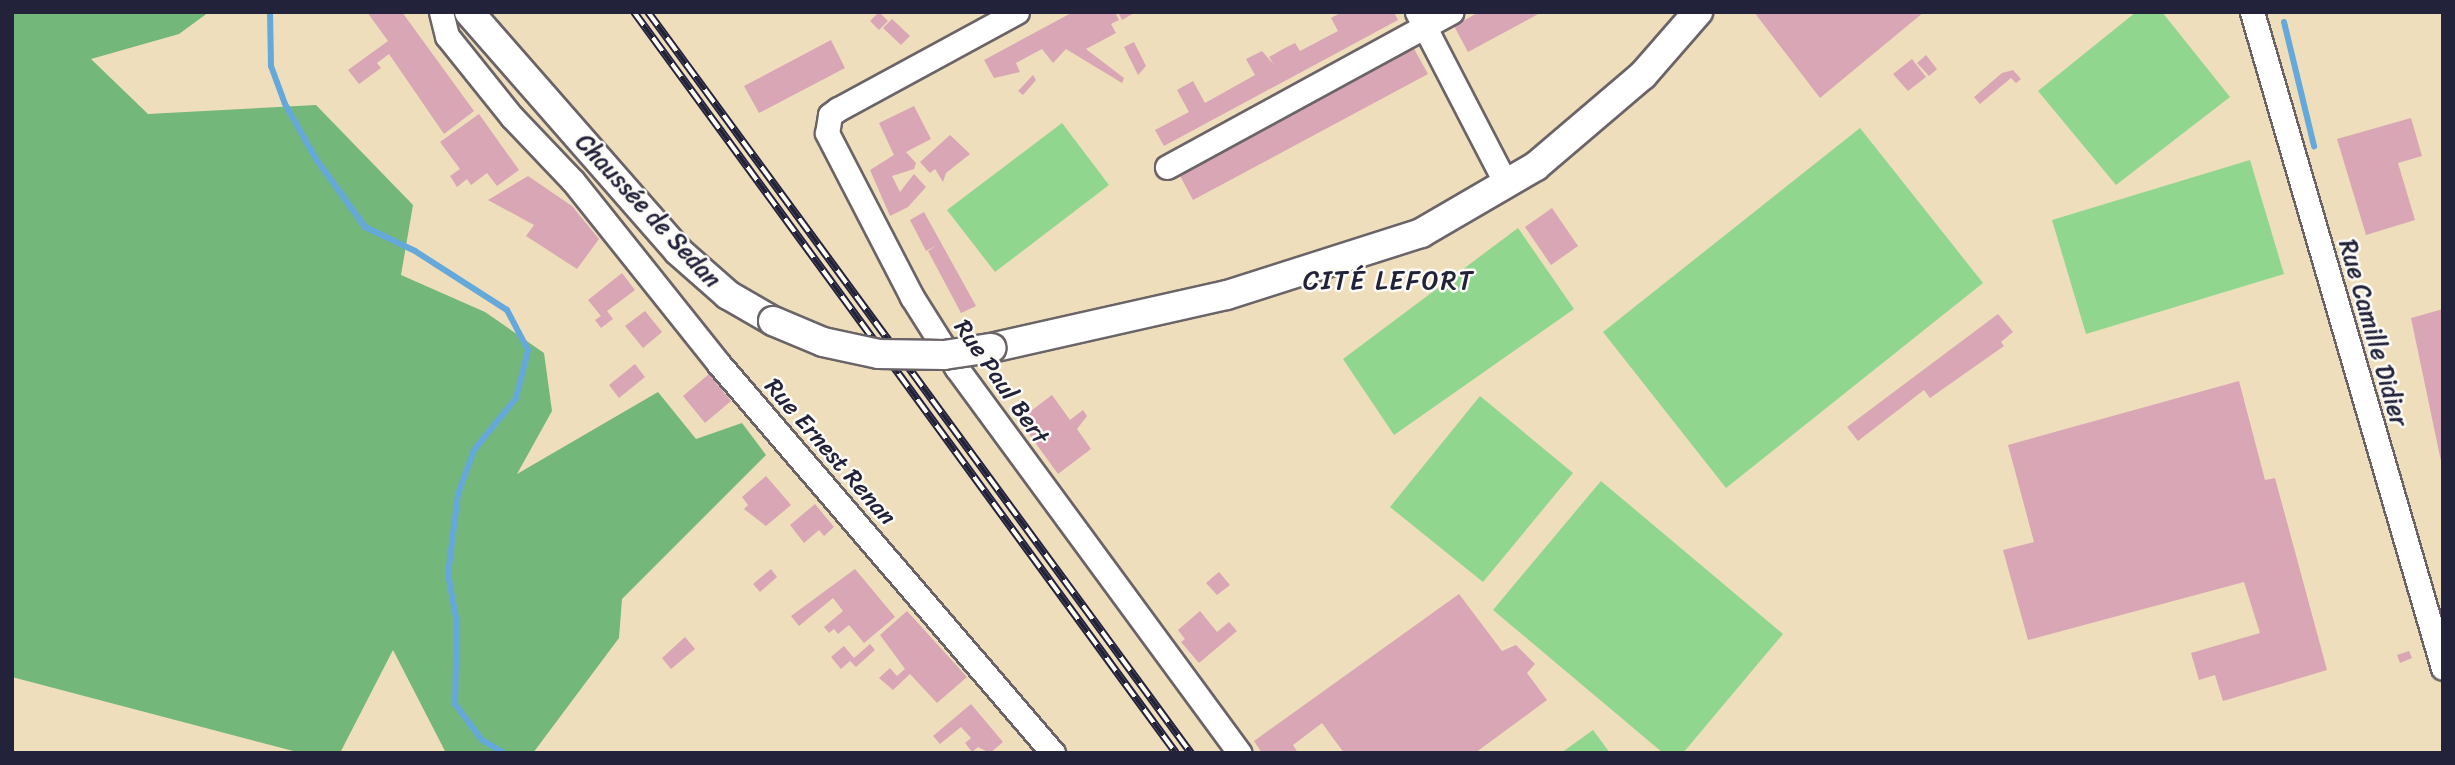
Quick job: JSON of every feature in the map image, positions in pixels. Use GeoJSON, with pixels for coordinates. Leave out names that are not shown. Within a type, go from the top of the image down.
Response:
{"type":"FeatureCollection","features":[{"type":"Feature","properties":{"kind":"main road","name":"Chaussée de Sedan"},"geometry":{"type":"LineString","coordinates":[[469,12],[687,260],[727,295],[773,321],[823,342],[879,354],[944,355],[991,348],[1306,273],[1421,233],[1536,166],[1643,75],[1698,12]]}},
{"type":"Feature","properties":{"kind":"street","name":"Chaussée de Sedan"},"geometry":{"type":"LineString","coordinates":[[441,12],[447,36],[538,147],[573,181]]}},
{"type":"Feature","properties":{"kind":"street","name":"Rue Paul Bert"},"geometry":{"type":"LineString","coordinates":[[1017,12],[830,114],[827,132],[912,297],[956,367],[1240,753]]}},
{"type":"Feature","properties":{"kind":"street"},"geometry":{"type":"LineString","coordinates":[[1167,167],[1421,19],[1451,12]]}},
{"type":"Feature","properties":{"kind":"street","name":"Rue Camille Didier"},"geometry":{"type":"LineString","coordinates":[[2252,12],[2435,616],[2443,668]]}},
{"type":"Feature","properties":{"kind":"street"},"geometry":{"type":"LineString","coordinates":[[1421,19],[1506,184]]}},
{"type":"Feature","properties":{"kind":"street","name":"Rue Ernest Renan"},"geometry":{"type":"LineString","coordinates":[[573,181],[719,363],[1053,753]]}},
{"type":"Feature","properties":{"kind":"green space"},"geometry":{"type":"Polygon","coordinates":[[[12,12],[209,12],[179,34],[91,59],[148,114],[316,105],[413,205],[401,275],[485,312],[544,353],[552,411],[517,474],[658,392],[696,439],[742,423],[766,455],[622,599],[619,638],[533,753],[446,753],[393,650],[340,753],[301,753],[12,677],[12,12]]]}},
{"type":"Feature","properties":{"kind":"green space"},"geometry":{"type":"Polygon","coordinates":[[[2136,12],[2162,12],[2230,97],[2116,185],[2038,91],[2136,12]]]}},
{"type":"Feature","properties":{"kind":"green space"},"geometry":{"type":"Polygon","coordinates":[[[1062,123],[1109,185],[995,272],[947,210],[1062,123]]]}},
{"type":"Feature","properties":{"kind":"green space"},"geometry":{"type":"Polygon","coordinates":[[[1860,128],[1983,283],[1726,488],[1603,332],[1860,128]]]}},
{"type":"Feature","properties":{"kind":"green space"},"geometry":{"type":"Polygon","coordinates":[[[2250,160],[2284,274],[2086,334],[2052,220],[2250,160]]]}},
{"type":"Feature","properties":{"kind":"green space"},"geometry":{"type":"Polygon","coordinates":[[[1518,228],[1574,309],[1394,435],[1343,359],[1518,228]]]}},
{"type":"Feature","properties":{"kind":"green space"},"geometry":{"type":"Polygon","coordinates":[[[1480,396],[1573,473],[1483,582],[1390,507],[1480,396]]]}},
{"type":"Feature","properties":{"kind":"green space"},"geometry":{"type":"Polygon","coordinates":[[[1601,481],[1783,634],[1683,753],[1663,753],[1493,610],[1601,481]]]}},
{"type":"Feature","properties":{"kind":"green space"},"geometry":{"type":"Polygon","coordinates":[[[1593,730],[1610,753],[1561,753],[1593,730]]]}},
{"type":"Feature","properties":{"kind":"building"},"geometry":{"type":"Polygon","coordinates":[[[367,12],[402,12],[474,111],[444,134],[389,54],[377,63],[381,68],[359,84],[348,70],[388,41],[367,12]]]}},
{"type":"Feature","properties":{"kind":"building"},"geometry":{"type":"Polygon","coordinates":[[[879,12],[888,21],[879,30],[870,21],[879,12]]]}},
{"type":"Feature","properties":{"kind":"building"},"geometry":{"type":"Polygon","coordinates":[[[1073,12],[1115,12],[1119,20],[1111,24],[1116,33],[1086,49],[1124,78],[1122,83],[1066,49],[1053,63],[1042,49],[1016,63],[1020,72],[994,78],[984,60],[1073,12]]]}},
{"type":"Feature","properties":{"kind":"building"},"geometry":{"type":"Polygon","coordinates":[[[1118,12],[1136,12],[1122,20],[1118,12]]]}},
{"type":"Feature","properties":{"kind":"building"},"geometry":{"type":"Polygon","coordinates":[[[1342,12],[1394,12],[1398,20],[1164,146],[1155,130],[1189,112],[1177,90],[1193,81],[1205,103],[1255,75],[1246,59],[1262,51],[1274,65],[1269,57],[1283,49],[1295,43],[1300,51],[1338,31],[1331,18],[1342,12]]]}},
{"type":"Feature","properties":{"kind":"building"},"geometry":{"type":"Polygon","coordinates":[[[1479,12],[1542,12],[1468,52],[1454,26],[1479,12]]]}},
{"type":"Feature","properties":{"kind":"building"},"geometry":{"type":"Polygon","coordinates":[[[1754,12],[1924,12],[1820,98],[1754,12]]]}},
{"type":"Feature","properties":{"kind":"building"},"geometry":{"type":"Polygon","coordinates":[[[892,19],[910,36],[901,45],[883,28],[892,19]]]}},
{"type":"Feature","properties":{"kind":"building"},"geometry":{"type":"Polygon","coordinates":[[[831,40],[845,68],[759,113],[744,86],[831,40]]]}},
{"type":"Feature","properties":{"kind":"building"},"geometry":{"type":"Polygon","coordinates":[[[1134,42],[1146,66],[1138,75],[1124,47],[1134,42]]]}},
{"type":"Feature","properties":{"kind":"building"},"geometry":{"type":"Polygon","coordinates":[[[1413,47],[1428,74],[1193,200],[1179,174],[1413,47]]]}},
{"type":"Feature","properties":{"kind":"building"},"geometry":{"type":"Polygon","coordinates":[[[1926,55],[1937,69],[1929,76],[1917,63],[1926,55]]]}},
{"type":"Feature","properties":{"kind":"building"},"geometry":{"type":"Polygon","coordinates":[[[1912,59],[1926,77],[1908,91],[1893,74],[1912,59]]]}},
{"type":"Feature","properties":{"kind":"building"},"geometry":{"type":"Polygon","coordinates":[[[2013,70],[2021,79],[2016,83],[2011,78],[1980,104],[1974,97],[2002,73],[2013,70]]]}},
{"type":"Feature","properties":{"kind":"building"},"geometry":{"type":"Polygon","coordinates":[[[1033,75],[1036,80],[1023,95],[1018,91],[1033,75]]]}},
{"type":"Feature","properties":{"kind":"building"},"geometry":{"type":"Polygon","coordinates":[[[914,106],[931,139],[906,152],[916,163],[914,169],[892,176],[900,192],[914,174],[926,187],[908,207],[890,216],[870,170],[894,155],[879,123],[914,106]]]}},
{"type":"Feature","properties":{"kind":"building"},"geometry":{"type":"Polygon","coordinates":[[[479,114],[519,170],[497,186],[487,173],[471,185],[467,179],[457,187],[450,176],[460,169],[440,142],[479,114]]]}},
{"type":"Feature","properties":{"kind":"building"},"geometry":{"type":"Polygon","coordinates":[[[2411,118],[2422,156],[2398,163],[2415,220],[2366,235],[2337,139],[2411,118]]]}},
{"type":"Feature","properties":{"kind":"building"},"geometry":{"type":"Polygon","coordinates":[[[950,135],[970,154],[946,173],[943,182],[935,169],[930,173],[920,162],[950,135]]]}},
{"type":"Feature","properties":{"kind":"building"},"geometry":{"type":"Polygon","coordinates":[[[528,176],[572,206],[599,239],[577,269],[526,236],[534,225],[488,200],[528,176]]]}},
{"type":"Feature","properties":{"kind":"building"},"geometry":{"type":"Polygon","coordinates":[[[1552,208],[1578,246],[1551,265],[1525,227],[1552,208]]]}},
{"type":"Feature","properties":{"kind":"building"},"geometry":{"type":"Polygon","coordinates":[[[924,212],[976,306],[961,313],[928,251],[937,245],[926,251],[910,220],[924,212]]]}},
{"type":"Feature","properties":{"kind":"building"},"geometry":{"type":"Polygon","coordinates":[[[622,273],[635,290],[607,311],[613,319],[601,328],[595,320],[601,316],[588,300],[622,273]]]}},
{"type":"Feature","properties":{"kind":"building"},"geometry":{"type":"Polygon","coordinates":[[[2369,304],[2373,319],[2364,322],[2359,306],[2369,304]]]}},
{"type":"Feature","properties":{"kind":"building"},"geometry":{"type":"Polygon","coordinates":[[[2443,309],[2443,466],[2442,466],[2411,318],[2443,309]]]}},
{"type":"Feature","properties":{"kind":"building"},"geometry":{"type":"Polygon","coordinates":[[[645,311],[662,332],[643,348],[625,326],[645,311]]]}},
{"type":"Feature","properties":{"kind":"building"},"geometry":{"type":"Polygon","coordinates":[[[1998,314],[2013,332],[2001,342],[2004,346],[1930,398],[1924,390],[1858,441],[1847,427],[1998,314]]]}},
{"type":"Feature","properties":{"kind":"building"},"geometry":{"type":"Polygon","coordinates":[[[635,364],[645,377],[619,398],[609,385],[635,364]]]}},
{"type":"Feature","properties":{"kind":"building"},"geometry":{"type":"Polygon","coordinates":[[[709,374],[731,401],[705,423],[683,396],[709,374]]]}},
{"type":"Feature","properties":{"kind":"building"},"geometry":{"type":"Polygon","coordinates":[[[2239,381],[2265,480],[2275,478],[2327,670],[2223,701],[2215,675],[2199,680],[2191,653],[2260,633],[2244,582],[2028,640],[2003,550],[2034,542],[2008,445],[2239,381]]]}},
{"type":"Feature","properties":{"kind":"building"},"geometry":{"type":"Polygon","coordinates":[[[1052,395],[1070,420],[1083,410],[1087,416],[1077,429],[1091,449],[1058,474],[1019,420],[1052,395]]]}},
{"type":"Feature","properties":{"kind":"building"},"geometry":{"type":"Polygon","coordinates":[[[766,476],[791,505],[766,526],[744,509],[748,505],[742,497],[766,476]]]}},
{"type":"Feature","properties":{"kind":"building"},"geometry":{"type":"Polygon","coordinates":[[[815,504],[834,527],[824,536],[819,530],[804,543],[790,525],[815,504]]]}},
{"type":"Feature","properties":{"kind":"building"},"geometry":{"type":"Polygon","coordinates":[[[771,569],[777,577],[760,592],[753,584],[771,569]]]}},
{"type":"Feature","properties":{"kind":"building"},"geometry":{"type":"Polygon","coordinates":[[[855,569],[895,617],[864,643],[849,625],[838,634],[834,629],[829,633],[824,627],[843,611],[833,598],[799,626],[791,616],[855,569]]]}},
{"type":"Feature","properties":{"kind":"building"},"geometry":{"type":"Polygon","coordinates":[[[1219,572],[1230,585],[1217,595],[1206,583],[1219,572]]]}},
{"type":"Feature","properties":{"kind":"building"},"geometry":{"type":"Polygon","coordinates":[[[1459,594],[1502,651],[1516,645],[1535,664],[1527,673],[1547,700],[1475,753],[1344,753],[1322,723],[1293,745],[1298,753],[1262,753],[1254,741],[1459,594]]]}},
{"type":"Feature","properties":{"kind":"building"},"geometry":{"type":"Polygon","coordinates":[[[907,611],[967,677],[937,703],[910,674],[893,690],[879,678],[890,668],[897,676],[905,669],[880,635],[907,611]]]}},
{"type":"Feature","properties":{"kind":"building"},"geometry":{"type":"Polygon","coordinates":[[[1200,611],[1217,632],[1229,622],[1237,631],[1199,663],[1181,642],[1185,639],[1178,630],[1200,611]]]}},
{"type":"Feature","properties":{"kind":"building"},"geometry":{"type":"Polygon","coordinates":[[[685,637],[695,649],[671,669],[662,658],[685,637]]]}},
{"type":"Feature","properties":{"kind":"building"},"geometry":{"type":"Polygon","coordinates":[[[870,644],[875,650],[856,667],[850,661],[841,669],[831,657],[844,646],[854,658],[870,644]]]}},
{"type":"Feature","properties":{"kind":"building"},"geometry":{"type":"Polygon","coordinates":[[[2409,651],[2412,658],[2400,663],[2397,655],[2409,651]]]}},
{"type":"Feature","properties":{"kind":"building"},"geometry":{"type":"Polygon","coordinates":[[[971,704],[1003,742],[990,753],[978,747],[972,752],[965,743],[971,738],[961,727],[940,744],[933,736],[971,704]]]}},
{"type":"Feature","properties":{"kind":"waterway"},"geometry":{"type":"LineString","coordinates":[[270,12],[271,66],[285,104],[316,159],[365,227],[415,251],[507,310],[528,350],[516,398],[474,450],[458,494],[448,574],[457,623],[455,704],[482,740],[504,753]]}},
{"type":"Feature","properties":{"kind":"waterway"},"geometry":{"type":"LineString","coordinates":[[2284,22],[2314,146]]}},
{"type":"Feature","properties":{"kind":"railway"},"geometry":{"type":"LineString","coordinates":[[634,12],[1176,753]]}},
{"type":"Feature","properties":{"kind":"railway"},"geometry":{"type":"LineString","coordinates":[[648,12],[1191,753]]}},
{"type":"Feature","properties":{"kind":"district","name":"CITÉ LEFORT"},"geometry":{"type":"Point","coordinates":[1389,281]}}]}
